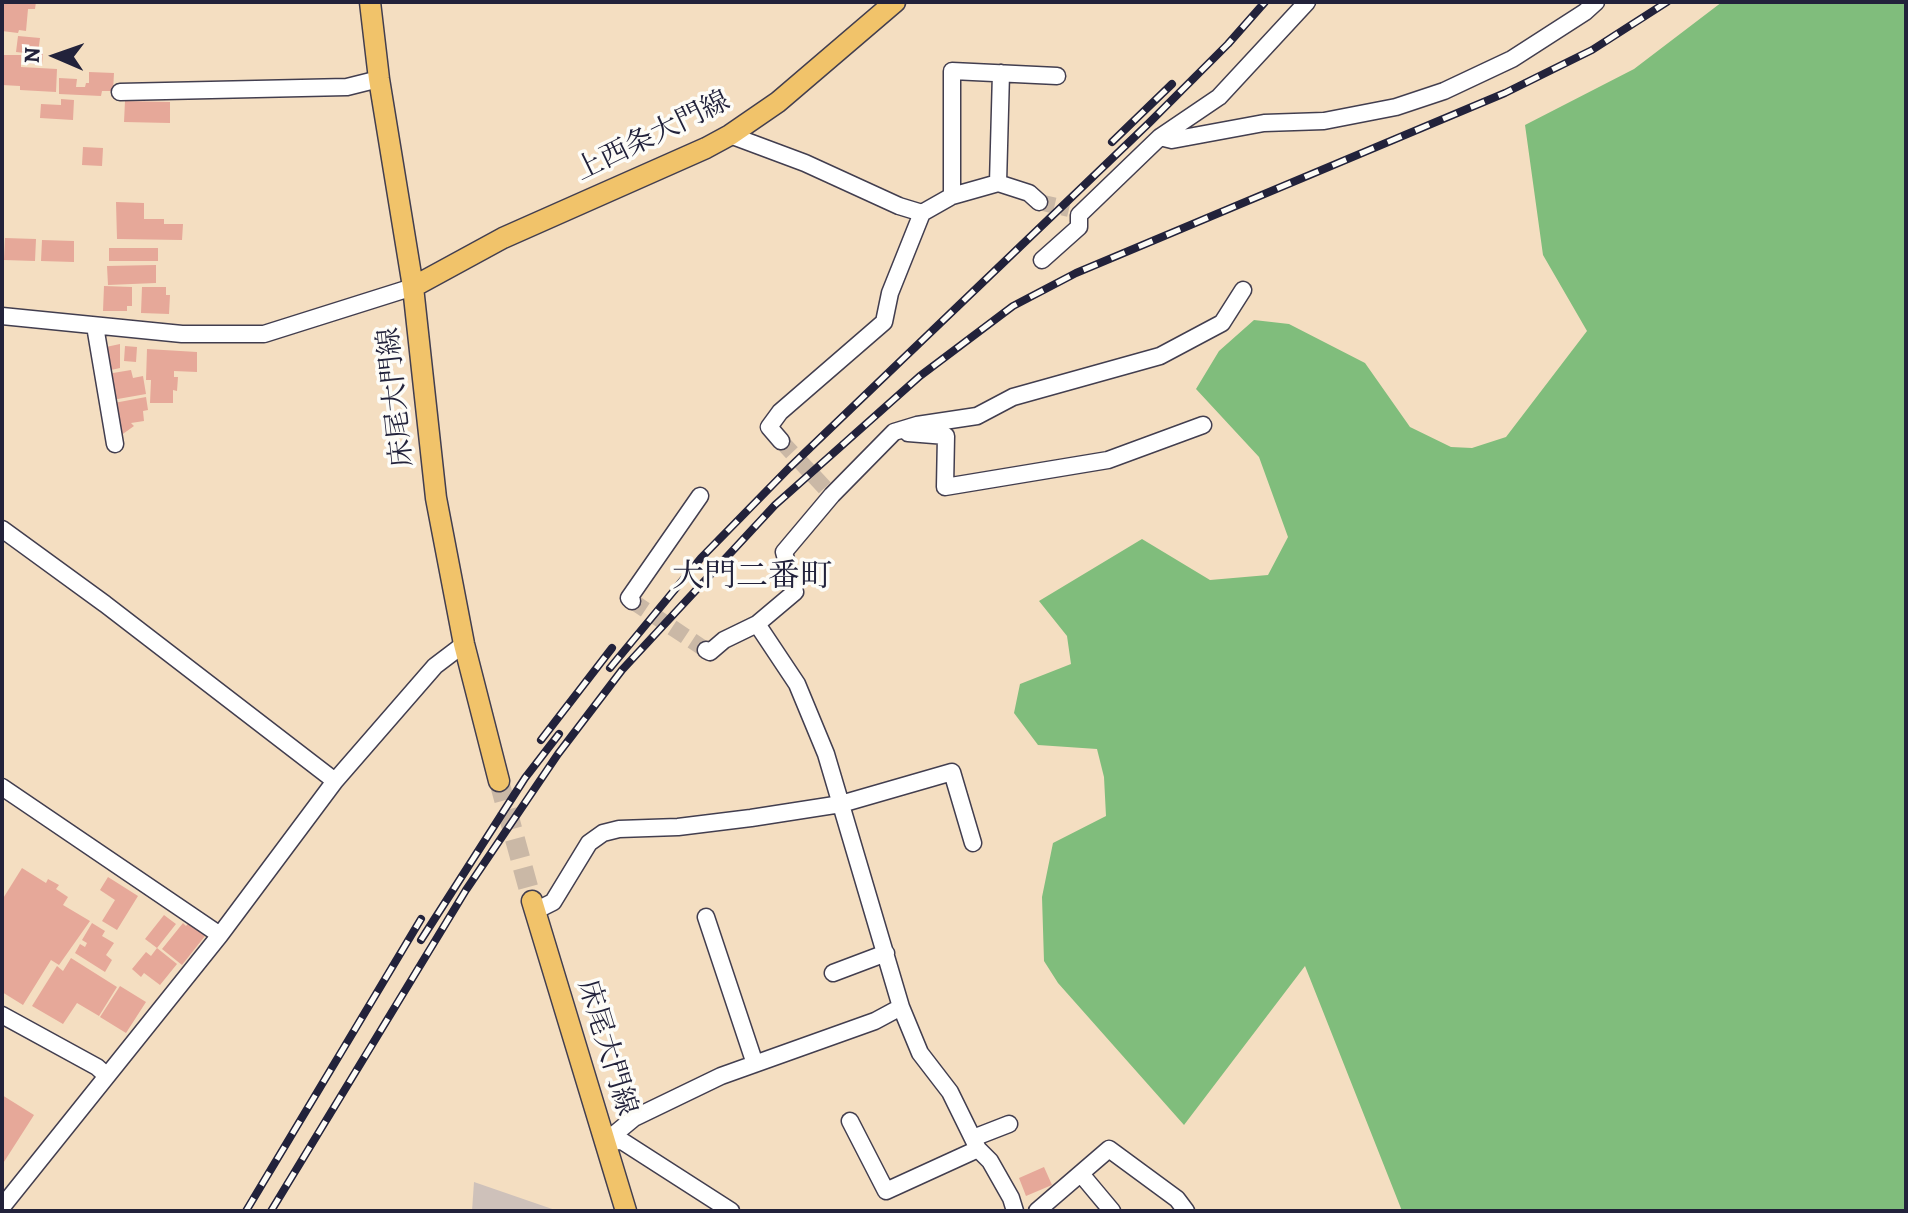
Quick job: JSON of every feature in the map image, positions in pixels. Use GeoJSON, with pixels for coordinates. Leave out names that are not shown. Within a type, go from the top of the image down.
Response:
{"type":"FeatureCollection","features":[{"type":"Feature","properties":{"kind":"main road","name":"床尾大門線"},"geometry":{"type":"LineString","coordinates":[[370,2],[379,79],[413,287],[436,498],[464,644],[499,781]]}},
{"type":"Feature","properties":{"kind":"main road","name":"上西条大門線"},"geometry":{"type":"LineString","coordinates":[[413,287],[503,238],[695,154],[730,135],[778,102],[895,2]]}},
{"type":"Feature","properties":{"kind":"main road","name":"床尾大門線"},"geometry":{"type":"LineString","coordinates":[[533,906],[626,1211]]}},
{"type":"Feature","properties":{"kind":"street"},"geometry":{"type":"LineString","coordinates":[[1042,260],[1079,227],[1074,212],[1170,128],[1219,97],[1307,2]]}},
{"type":"Feature","properties":{"kind":"street"},"geometry":{"type":"LineString","coordinates":[[1160,137],[1172,140],[1264,123],[1324,121],[1396,107],[1444,91],[1512,59],[1596,2]]}},
{"type":"Feature","properties":{"kind":"street"},"geometry":{"type":"LineString","coordinates":[[952,196],[952,71],[1057,76]]}},
{"type":"Feature","properties":{"kind":"street"},"geometry":{"type":"LineString","coordinates":[[998,183],[1001,73]]}},
{"type":"Feature","properties":{"kind":"street"},"geometry":{"type":"LineString","coordinates":[[120,92],[347,87],[379,79]]}},
{"type":"Feature","properties":{"kind":"street"},"geometry":{"type":"LineString","coordinates":[[730,135],[922,213]]}},
{"type":"Feature","properties":{"kind":"street"},"geometry":{"type":"LineString","coordinates":[[781,441],[769,427],[780,412],[884,322],[890,293],[922,213],[952,196],[998,183],[1029,193],[1039,202]]}},
{"type":"Feature","properties":{"kind":"street"},"geometry":{"type":"LineString","coordinates":[[2,316],[182,334],[264,334],[413,287]]}},
{"type":"Feature","properties":{"kind":"street"},"geometry":{"type":"LineString","coordinates":[[706,650],[710,652],[724,640],[757,624],[795,592],[784,552],[829,492],[894,432],[917,425],[977,416],[1013,397],[1160,356],[1222,323],[1243,290]]}},
{"type":"Feature","properties":{"kind":"street"},"geometry":{"type":"LineString","coordinates":[[95,326],[115,444]]}},
{"type":"Feature","properties":{"kind":"street"},"geometry":{"type":"LineString","coordinates":[[894,432],[946,436],[945,487],[1108,460],[1203,425]]}},
{"type":"Feature","properties":{"kind":"street"},"geometry":{"type":"LineString","coordinates":[[632,601],[629,598],[700,496]]}},
{"type":"Feature","properties":{"kind":"street"},"geometry":{"type":"LineString","coordinates":[[3,528],[335,781]]}},
{"type":"Feature","properties":{"kind":"street"},"geometry":{"type":"LineString","coordinates":[[757,624],[797,684],[826,754],[901,1007],[920,1053],[950,1092],[975,1144],[990,1161],[1015,1211]]}},
{"type":"Feature","properties":{"kind":"street"},"geometry":{"type":"LineString","coordinates":[[2,1207],[220,935],[335,781],[435,666],[464,644]]}},
{"type":"Feature","properties":{"kind":"street"},"geometry":{"type":"LineString","coordinates":[[533,906],[553,902],[589,843],[603,833],[619,829],[707,824],[841,804],[952,772],[973,843]]}},
{"type":"Feature","properties":{"kind":"street"},"geometry":{"type":"LineString","coordinates":[[2,787],[220,935]]}},
{"type":"Feature","properties":{"kind":"street"},"geometry":{"type":"LineString","coordinates":[[706,917],[755,1064]]}},
{"type":"Feature","properties":{"kind":"street"},"geometry":{"type":"LineString","coordinates":[[833,973],[886,953]]}},
{"type":"Feature","properties":{"kind":"street"},"geometry":{"type":"LineString","coordinates":[[605,1142],[634,1118],[721,1076],[875,1021],[901,1007]]}},
{"type":"Feature","properties":{"kind":"street"},"geometry":{"type":"LineString","coordinates":[[2,1015],[97,1067],[107,1076]]}},
{"type":"Feature","properties":{"kind":"street"},"geometry":{"type":"LineString","coordinates":[[850,1121],[886,1191],[1009,1124]]}},
{"type":"Feature","properties":{"kind":"street"},"geometry":{"type":"LineString","coordinates":[[605,1142],[622,1141],[731,1211]]}},
{"type":"Feature","properties":{"kind":"street"},"geometry":{"type":"LineString","coordinates":[[1037,1211],[1109,1149],[1177,1199],[1186,1211]]}},
{"type":"Feature","properties":{"kind":"street"},"geometry":{"type":"LineString","coordinates":[[1081,1174],[1112,1211]]}},
{"type":"Feature","properties":{"kind":"shaded area"},"geometry":{"type":"Polygon","coordinates":[[[474,1182],[558,1211],[472,1211],[474,1182]]]}},
{"type":"Feature","properties":{"kind":"green space"},"geometry":{"type":"Polygon","coordinates":[[[1722,2],[1906,2],[1906,1211],[1402,1211],[1305,966],[1184,1125],[1058,983],[1044,961],[1042,897],[1053,843],[1106,816],[1104,777],[1097,749],[1038,745],[1014,713],[1020,684],[1071,664],[1067,636],[1039,601],[1142,539],[1210,580],[1268,575],[1288,537],[1259,457],[1196,389],[1219,351],[1254,320],[1289,324],[1365,363],[1410,427],[1451,447],[1472,448],[1506,437],[1587,331],[1543,255],[1525,125],[1634,69],[1722,2]]]}},
{"type":"Feature","properties":{"kind":"building"},"geometry":{"type":"Polygon","coordinates":[[[2,2],[36,2],[35,9],[28,9],[26,31],[2,31],[2,2]]]}},
{"type":"Feature","properties":{"kind":"building"},"geometry":{"type":"Polygon","coordinates":[[[18,36],[40,38],[38,53],[43,53],[42,65],[24,63],[25,53],[16,52],[18,36]]]}},
{"type":"Feature","properties":{"kind":"building"},"geometry":{"type":"Polygon","coordinates":[[[2,55],[21,55],[21,67],[57,69],[56,92],[20,90],[20,86],[2,85],[2,55]]]}},
{"type":"Feature","properties":{"kind":"building"},"geometry":{"type":"Polygon","coordinates":[[[89,72],[114,73],[113,91],[102,91],[101,96],[59,94],[59,78],[77,79],[76,87],[85,87],[89,83],[89,72]]]}},
{"type":"Feature","properties":{"kind":"building"},"geometry":{"type":"Polygon","coordinates":[[[61,99],[74,100],[73,120],[40,118],[41,104],[61,105],[61,99]]]}},
{"type":"Feature","properties":{"kind":"building"},"geometry":{"type":"Polygon","coordinates":[[[125,101],[170,102],[170,123],[124,122],[125,101]]]}},
{"type":"Feature","properties":{"kind":"building"},"geometry":{"type":"Polygon","coordinates":[[[83,147],[103,148],[102,166],[82,165],[83,147]]]}},
{"type":"Feature","properties":{"kind":"building"},"geometry":{"type":"Polygon","coordinates":[[[116,202],[144,203],[144,219],[164,219],[164,224],[183,224],[182,240],[117,239],[116,202]]]}},
{"type":"Feature","properties":{"kind":"building"},"geometry":{"type":"Polygon","coordinates":[[[5,238],[36,239],[35,261],[4,260],[5,238]]]}},
{"type":"Feature","properties":{"kind":"building"},"geometry":{"type":"Polygon","coordinates":[[[42,240],[74,241],[74,262],[41,261],[42,240]]]}},
{"type":"Feature","properties":{"kind":"building"},"geometry":{"type":"Polygon","coordinates":[[[109,248],[158,248],[158,261],[109,261],[109,248]]]}},
{"type":"Feature","properties":{"kind":"building"},"geometry":{"type":"Polygon","coordinates":[[[156,265],[156,283],[108,285],[107,266],[156,265]]]}},
{"type":"Feature","properties":{"kind":"building"},"geometry":{"type":"Polygon","coordinates":[[[104,286],[132,287],[132,306],[127,306],[127,311],[103,311],[104,286]]]}},
{"type":"Feature","properties":{"kind":"building"},"geometry":{"type":"Polygon","coordinates":[[[142,287],[166,287],[166,295],[170,295],[169,314],[141,313],[142,287]]]}},
{"type":"Feature","properties":{"kind":"building"},"geometry":{"type":"Polygon","coordinates":[[[120,344],[120,368],[111,370],[106,347],[120,344]]]}},
{"type":"Feature","properties":{"kind":"building"},"geometry":{"type":"Polygon","coordinates":[[[125,346],[137,347],[136,362],[124,361],[125,346]]]}},
{"type":"Feature","properties":{"kind":"building"},"geometry":{"type":"Polygon","coordinates":[[[147,349],[197,352],[197,372],[174,371],[174,377],[178,377],[177,391],[173,390],[173,403],[150,403],[151,380],[146,380],[147,349]]]}},
{"type":"Feature","properties":{"kind":"building"},"geometry":{"type":"Polygon","coordinates":[[[131,370],[133,378],[143,376],[146,394],[112,400],[107,374],[131,370]]]}},
{"type":"Feature","properties":{"kind":"building"},"geometry":{"type":"Polygon","coordinates":[[[146,397],[148,410],[143,411],[144,421],[131,423],[134,426],[120,436],[114,403],[146,397]]]}},
{"type":"Feature","properties":{"kind":"building"},"geometry":{"type":"Polygon","coordinates":[[[22,868],[46,883],[48,879],[59,885],[56,889],[68,897],[63,905],[90,921],[59,965],[51,960],[23,1005],[2,992],[2,900],[22,868]]]}},
{"type":"Feature","properties":{"kind":"building"},"geometry":{"type":"Polygon","coordinates":[[[108,877],[138,896],[117,930],[102,921],[115,900],[100,890],[108,877]]]}},
{"type":"Feature","properties":{"kind":"building"},"geometry":{"type":"Polygon","coordinates":[[[164,915],[176,924],[157,948],[145,939],[164,915]]]}},
{"type":"Feature","properties":{"kind":"building"},"geometry":{"type":"Polygon","coordinates":[[[189,922],[205,936],[182,965],[162,949],[183,923],[186,926],[189,922]]]}},
{"type":"Feature","properties":{"kind":"building"},"geometry":{"type":"Polygon","coordinates":[[[92,923],[105,931],[102,936],[114,943],[106,955],[112,960],[105,972],[75,953],[80,944],[85,947],[87,943],[82,940],[92,923]]]}},
{"type":"Feature","properties":{"kind":"building"},"geometry":{"type":"Polygon","coordinates":[[[157,948],[177,964],[160,985],[144,973],[141,977],[132,969],[146,952],[151,956],[157,948]]]}},
{"type":"Feature","properties":{"kind":"building"},"geometry":{"type":"Polygon","coordinates":[[[71,958],[117,987],[99,1016],[77,1003],[63,1024],[32,1006],[57,966],[63,971],[71,958]]]}},
{"type":"Feature","properties":{"kind":"building"},"geometry":{"type":"Polygon","coordinates":[[[120,986],[146,1002],[126,1033],[100,1017],[120,986]]]}},
{"type":"Feature","properties":{"kind":"building"},"geometry":{"type":"Polygon","coordinates":[[[2,1095],[34,1115],[2,1165],[2,1095]]]}},
{"type":"Feature","properties":{"kind":"building"},"geometry":{"type":"Polygon","coordinates":[[[1044,1167],[1052,1185],[1026,1196],[1019,1178],[1044,1167]]]}},
{"type":"Feature","properties":{"kind":"tunnel"},"geometry":{"type":"LineString","coordinates":[[1039,202],[1069,209]]}},
{"type":"Feature","properties":{"kind":"tunnel"},"geometry":{"type":"LineString","coordinates":[[781,441],[825,488]]}},
{"type":"Feature","properties":{"kind":"tunnel"},"geometry":{"type":"LineString","coordinates":[[632,601],[706,650]]}},
{"type":"Feature","properties":{"kind":"tunnel"},"geometry":{"type":"LineString","coordinates":[[499,781],[532,901]]}},
{"type":"Feature","properties":{"kind":"railway"},"geometry":{"type":"LineString","coordinates":[[610,668],[701,558],[789,468],[1148,124],[1265,2]]}},
{"type":"Feature","properties":{"kind":"railway"},"geometry":{"type":"LineString","coordinates":[[271,1211],[466,890],[558,754],[622,670],[775,505],[920,376],[1013,306],[1076,273],[1505,93],[1592,50],[1667,2]]}},
{"type":"Feature","properties":{"kind":"railway"},"geometry":{"type":"LineString","coordinates":[[1112,142],[1172,84]]}},
{"type":"Feature","properties":{"kind":"railway"},"geometry":{"type":"LineString","coordinates":[[541,740],[612,648]]}},
{"type":"Feature","properties":{"kind":"railway"},"geometry":{"type":"LineString","coordinates":[[421,940],[525,778],[559,734]]}},
{"type":"Feature","properties":{"kind":"railway"},"geometry":{"type":"LineString","coordinates":[[246,1211],[421,919]]}},
{"type":"Feature","properties":{"kind":"district","name":"大門二番町"},"geometry":{"type":"Point","coordinates":[752,578]}}]}
